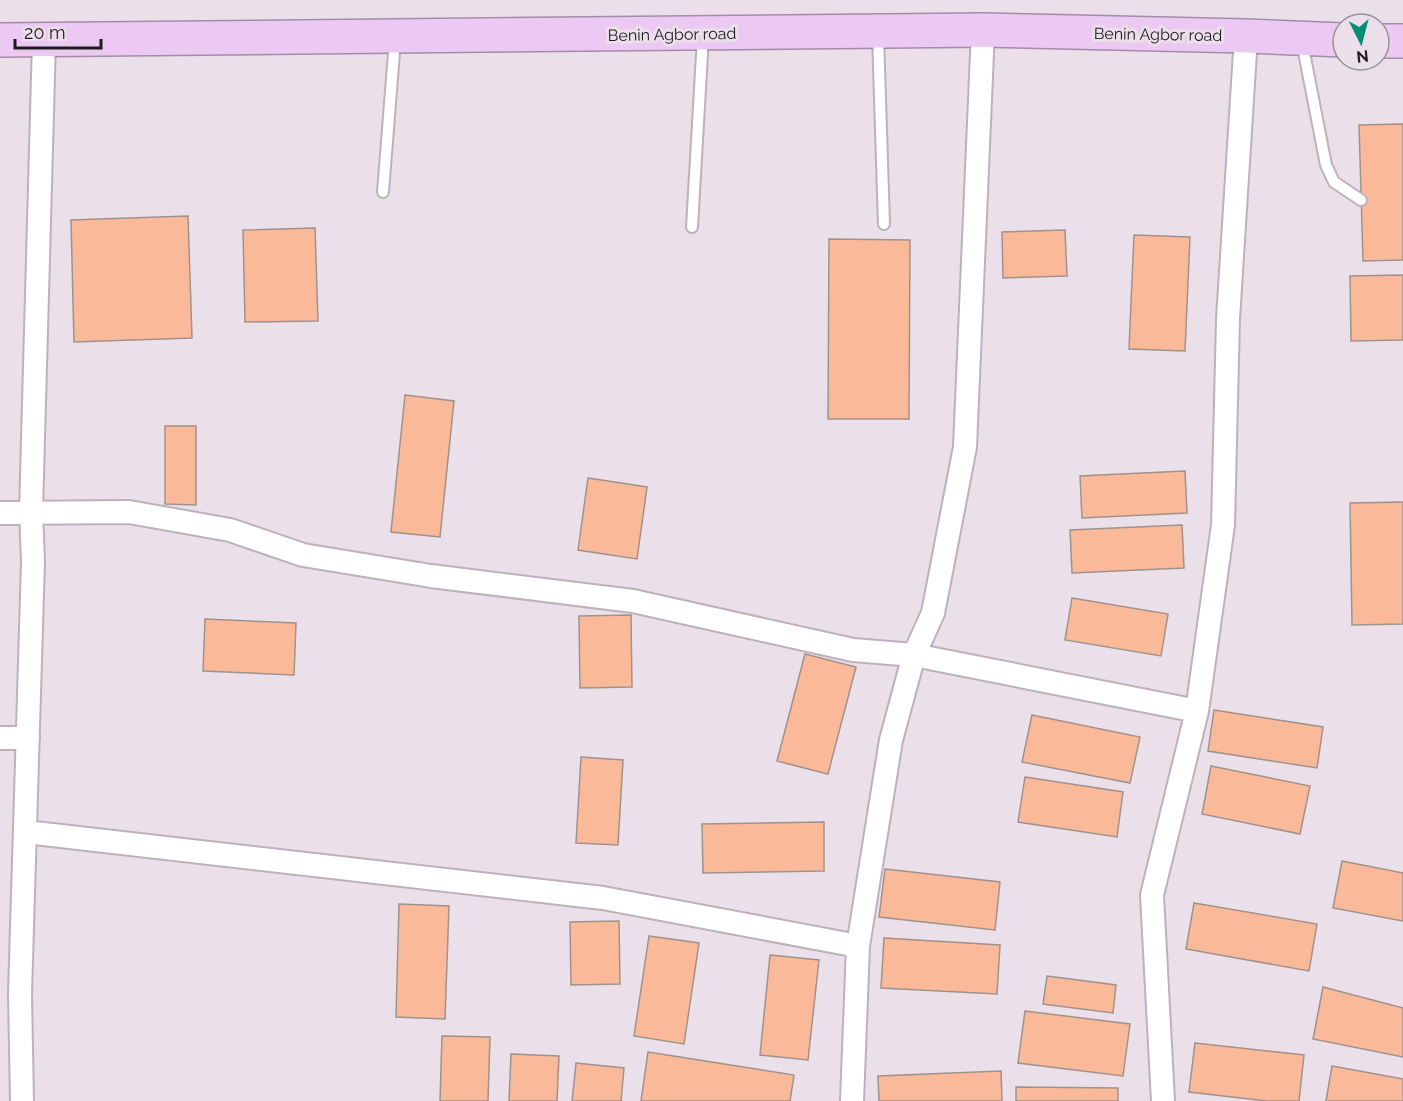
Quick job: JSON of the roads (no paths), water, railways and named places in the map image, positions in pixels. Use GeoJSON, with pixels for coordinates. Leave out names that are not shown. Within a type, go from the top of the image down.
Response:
{"type":"FeatureCollection","features":[{"type":"Feature","properties":{"kind":"highway","name":"Benin Agbor road"},"geometry":{"type":"LineString","coordinates":[[0,40],[983,30],[1331,40]]}},
{"type":"Feature","properties":{"kind":"street"},"geometry":{"type":"LineString","coordinates":[[852,1101],[858,946],[891,740],[914,655],[933,613],[965,447],[983,30]]}},
{"type":"Feature","properties":{"kind":"street"},"geometry":{"type":"LineString","coordinates":[[1163,1101],[1152,895],[1197,711],[1223,525],[1228,319],[1246,36]]}},
{"type":"Feature","properties":{"kind":"street"},"geometry":{"type":"LineString","coordinates":[[22,1101],[10,994],[26,832],[33,561],[31,512],[44,40]]}},
{"type":"Feature","properties":{"kind":"street"},"geometry":{"type":"LineString","coordinates":[[0,513],[129,512],[230,530],[303,555],[431,576],[633,601],[854,650],[914,655],[1197,711]]}},
{"type":"Feature","properties":{"kind":"street"},"geometry":{"type":"LineString","coordinates":[[0,738],[28,738]]}},
{"type":"Feature","properties":{"kind":"street"},"geometry":{"type":"LineString","coordinates":[[26,832],[603,898],[858,946]]}},
{"type":"Feature","properties":{"kind":"lane"},"geometry":{"type":"LineString","coordinates":[[878,31],[884,224]]}},
{"type":"Feature","properties":{"kind":"lane"},"geometry":{"type":"LineString","coordinates":[[692,227],[703,33]]}},
{"type":"Feature","properties":{"kind":"lane"},"geometry":{"type":"LineString","coordinates":[[383,192],[395,37]]}},
{"type":"Feature","properties":{"kind":"lane"},"geometry":{"type":"LineString","coordinates":[[1301,39],[1326,165],[1334,182],[1360,200]]}}]}
